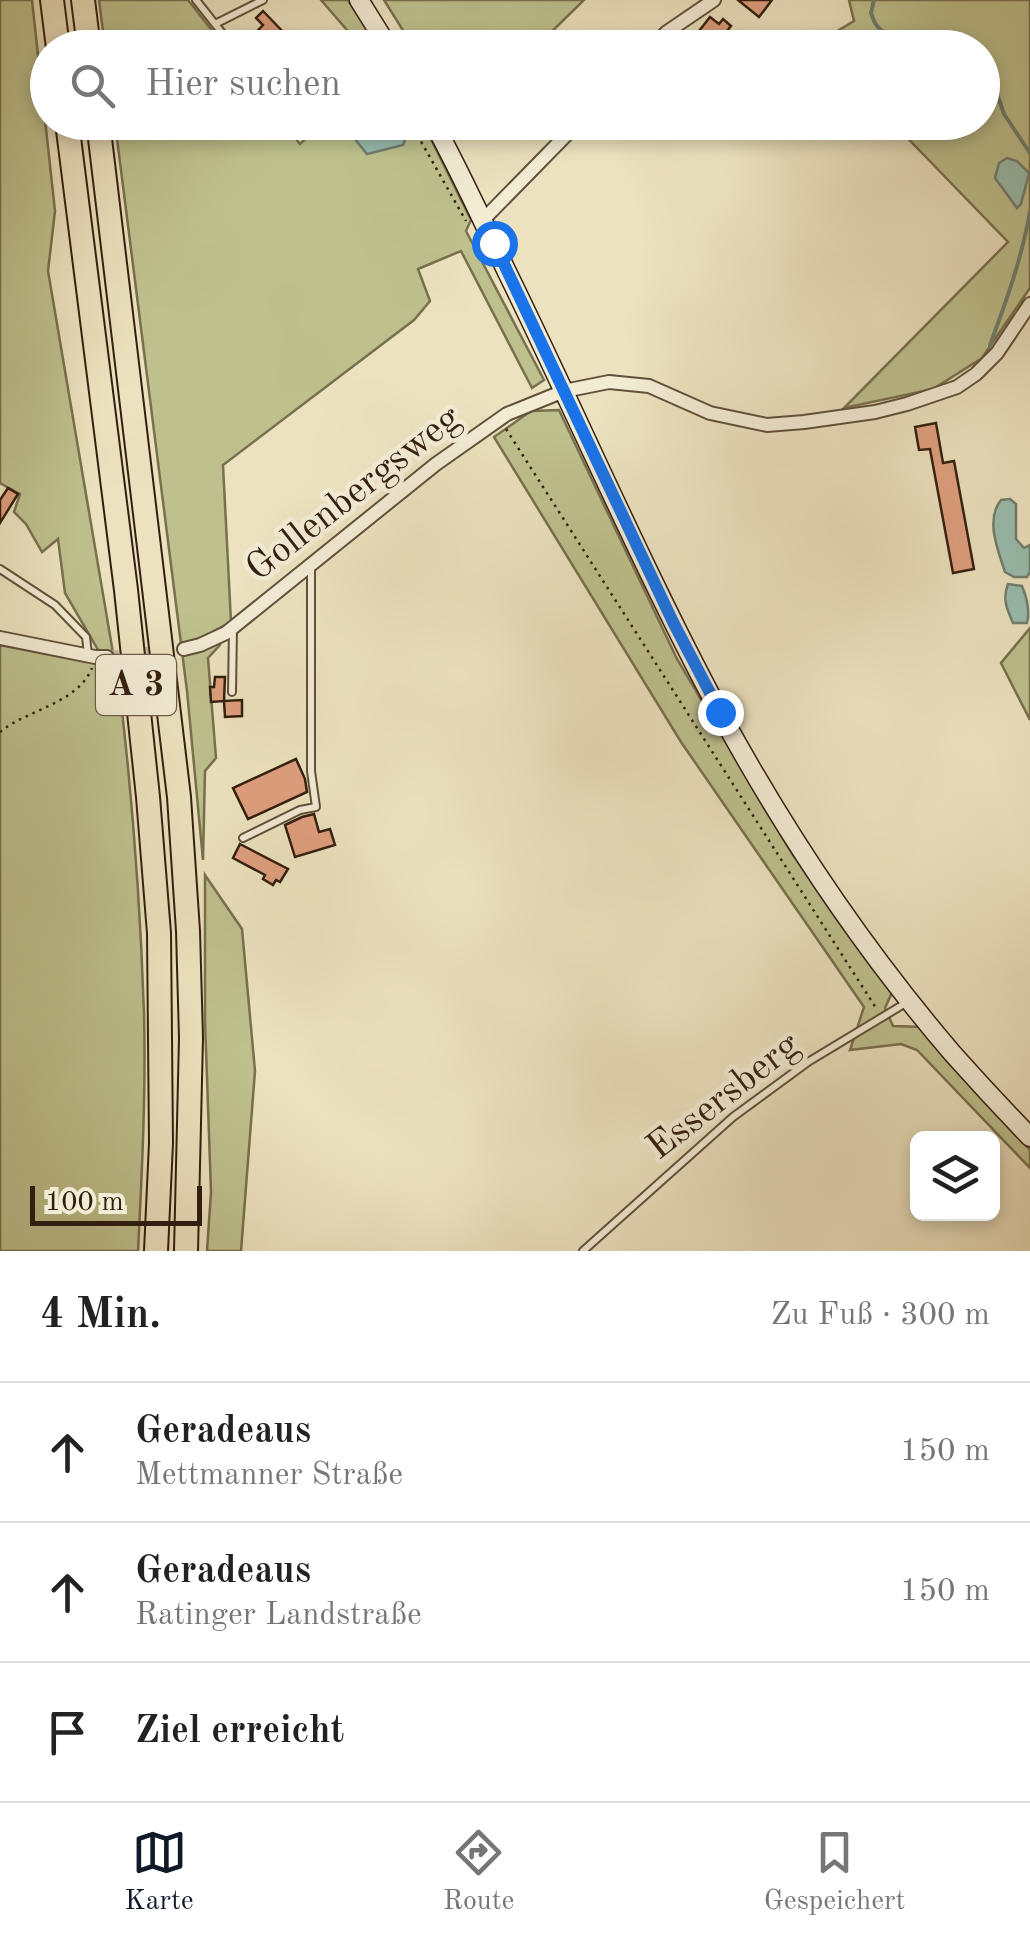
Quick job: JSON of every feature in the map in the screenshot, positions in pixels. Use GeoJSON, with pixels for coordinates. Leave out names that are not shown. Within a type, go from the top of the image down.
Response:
{"type":"FeatureCollection","features":[{"type":"Feature","properties":{"kind":"highway"},"geometry":{"type":"LineString","coordinates":[[52,0],[56,30]]}},
{"type":"Feature","properties":{"kind":"highway"},"geometry":{"type":"LineString","coordinates":[[83,0],[87,30]]}},
{"type":"Feature","properties":{"kind":"highway","name":"A 3"},"geometry":{"type":"LineString","coordinates":[[69,140],[126,590],[159,933],[162,1040],[156,1251]]}},
{"type":"Feature","properties":{"kind":"highway","name":"A 3"},"geometry":{"type":"LineString","coordinates":[[100,140],[179,797],[191,1038],[186,1251]]}},
{"type":"Feature","properties":{"kind":"main road"},"geometry":{"type":"LineString","coordinates":[[359,0],[378,30]]}},
{"type":"Feature","properties":{"kind":"main road"},"geometry":{"type":"LineString","coordinates":[[441,140],[474,220],[564,391],[696,667],[777,810],[836,900],[910,1000],[952,1053],[1030,1138]]}},
{"type":"Feature","properties":{"kind":"street"},"geometry":{"type":"LineString","coordinates":[[670,30],[714,0]]}},
{"type":"Feature","properties":{"kind":"street"},"geometry":{"type":"LineString","coordinates":[[474,220],[560,140]]}},
{"type":"Feature","properties":{"kind":"street","name":"Gollenbergsweg"},"geometry":{"type":"LineString","coordinates":[[184,649],[233,627],[436,464],[508,414],[564,391],[609,382],[649,386],[710,413],[766,425],[875,412],[957,387],[997,353],[1030,304]]}},
{"type":"Feature","properties":{"kind":"street"},"geometry":{"type":"LineString","coordinates":[[0,638],[96,656]]}},
{"type":"Feature","properties":{"kind":"lane"},"geometry":{"type":"LineString","coordinates":[[196,0],[219,30]]}},
{"type":"Feature","properties":{"kind":"lane"},"geometry":{"type":"LineString","coordinates":[[214,24],[263,0]]}},
{"type":"Feature","properties":{"kind":"lane"},"geometry":{"type":"LineString","coordinates":[[242,838],[300,810],[316,807],[311,771],[311,566]]}},
{"type":"Feature","properties":{"kind":"lane"},"geometry":{"type":"LineString","coordinates":[[0,570],[54,606],[82,632],[96,656]]}},
{"type":"Feature","properties":{"kind":"lane"},"geometry":{"type":"LineString","coordinates":[[232,692],[233,627]]}},
{"type":"Feature","properties":{"kind":"lane","name":"Essersberg"},"geometry":{"type":"LineString","coordinates":[[582,1251],[733,1117],[808,1062],[910,1000]]}},
{"type":"Feature","properties":{"kind":"path"},"geometry":{"type":"LineString","coordinates":[[422,140],[474,220]]}},
{"type":"Feature","properties":{"kind":"path"},"geometry":{"type":"LineString","coordinates":[[500,420],[882,1018]]}},
{"type":"Feature","properties":{"kind":"path"},"geometry":{"type":"LineString","coordinates":[[0,732],[81,686],[96,656]]}},
{"type":"Feature","properties":{"kind":"green space"},"geometry":{"type":"Polygon","coordinates":[[[0,0],[32,0],[35,30],[30,30],[30,140],[47,140],[55,211],[48,271],[113,653],[98,650],[65,593],[58,539],[42,552],[14,512],[20,494],[0,483],[0,0]]]}},
{"type":"Feature","properties":{"kind":"green space"},"geometry":{"type":"Polygon","coordinates":[[[99,0],[188,0],[212,30],[103,30],[99,0]]]}},
{"type":"Feature","properties":{"kind":"green space"},"geometry":{"type":"Polygon","coordinates":[[[321,0],[348,0],[367,30],[347,30],[321,0]]]}},
{"type":"Feature","properties":{"kind":"green space"},"geometry":{"type":"Polygon","coordinates":[[[384,0],[584,0],[553,30],[403,30],[384,0]]]}},
{"type":"Feature","properties":{"kind":"green space"},"geometry":{"type":"Polygon","coordinates":[[[849,0],[1030,0],[1030,288],[982,358],[933,389],[844,408],[1008,242],[909,140],[1000,140],[1000,30],[839,30],[854,21],[849,0]]]}},
{"type":"Feature","properties":{"kind":"green space"},"geometry":{"type":"Polygon","coordinates":[[[117,140],[297,140],[300,144],[304,140],[431,140],[471,220],[466,231],[544,380],[532,388],[461,251],[418,269],[430,301],[414,320],[223,465],[231,622],[214,631],[220,645],[208,658],[216,758],[205,771],[203,860],[187,691],[117,140]]]}},
{"type":"Feature","properties":{"kind":"green space"},"geometry":{"type":"Polygon","coordinates":[[[559,410],[677,659],[793,855],[894,988],[885,1008],[893,1026],[923,1027],[1030,1150],[1030,1168],[1000,1137],[1000,1131],[995,1131],[917,1050],[901,1044],[850,1050],[864,1007],[681,742],[494,437],[531,411],[559,410]]]}},
{"type":"Feature","properties":{"kind":"green space"},"geometry":{"type":"Polygon","coordinates":[[[1030,628],[1030,720],[1001,663],[1030,628]]]}},
{"type":"Feature","properties":{"kind":"green space"},"geometry":{"type":"Polygon","coordinates":[[[0,645],[116,661],[134,837],[144,1013],[138,1251],[0,1251],[0,645]]]}},
{"type":"Feature","properties":{"kind":"green space"},"geometry":{"type":"Polygon","coordinates":[[[205,875],[242,929],[255,1071],[241,1251],[207,1251],[211,1192],[205,875]]]}},
{"type":"Feature","properties":{"kind":"shaded area"},"geometry":{"type":"Polygon","coordinates":[[[356,140],[405,140],[403,145],[367,154],[356,140]]]}},
{"type":"Feature","properties":{"kind":"shaded area"},"geometry":{"type":"Polygon","coordinates":[[[1007,158],[1017,161],[1029,173],[1017,208],[995,178],[999,163],[1007,158]]]}},
{"type":"Feature","properties":{"kind":"shaded area"},"geometry":{"type":"Polygon","coordinates":[[[1010,499],[1016,504],[1016,539],[1024,548],[1030,545],[1027,577],[1005,572],[996,545],[996,508],[1001,500],[1010,499]]]}},
{"type":"Feature","properties":{"kind":"shaded area"},"geometry":{"type":"Polygon","coordinates":[[[1008,584],[1022,586],[1028,604],[1027,623],[1013,623],[1005,599],[1008,584]]]}},
{"type":"Feature","properties":{"kind":"building"},"geometry":{"type":"Polygon","coordinates":[[[738,0],[772,0],[759,17],[738,0]]]}},
{"type":"Feature","properties":{"kind":"building"},"geometry":{"type":"Polygon","coordinates":[[[263,11],[281,30],[258,30],[263,25],[256,18],[263,11]]]}},
{"type":"Feature","properties":{"kind":"building"},"geometry":{"type":"Polygon","coordinates":[[[710,17],[719,24],[723,19],[731,26],[728,30],[700,30],[710,17]]]}},
{"type":"Feature","properties":{"kind":"building"},"geometry":{"type":"Polygon","coordinates":[[[936,423],[943,463],[954,461],[974,569],[953,573],[930,449],[919,450],[915,427],[936,423]]]}},
{"type":"Feature","properties":{"kind":"building"},"geometry":{"type":"Polygon","coordinates":[[[8,488],[18,494],[0,523],[0,500],[8,488]]]}},
{"type":"Feature","properties":{"kind":"building"},"geometry":{"type":"Polygon","coordinates":[[[215,677],[225,677],[224,701],[211,702],[210,687],[214,687],[215,677]]]}},
{"type":"Feature","properties":{"kind":"building"},"geometry":{"type":"Polygon","coordinates":[[[242,700],[242,716],[225,717],[224,701],[242,700]]]}},
{"type":"Feature","properties":{"kind":"building"},"geometry":{"type":"Polygon","coordinates":[[[296,759],[307,792],[248,819],[233,788],[296,759]]]}},
{"type":"Feature","properties":{"kind":"building"},"geometry":{"type":"Polygon","coordinates":[[[314,814],[319,832],[330,829],[335,845],[295,857],[285,825],[314,814]]]}},
{"type":"Feature","properties":{"kind":"building"},"geometry":{"type":"Polygon","coordinates":[[[240,844],[288,869],[280,882],[276,880],[273,885],[263,879],[265,875],[233,858],[240,844]]]}},
{"type":"Feature","properties":{"kind":"waterway"},"geometry":{"type":"LineString","coordinates":[[874,0],[871,13],[881,30]]}},
{"type":"Feature","properties":{"kind":"waterway"},"geometry":{"type":"LineString","coordinates":[[1000,102],[1030,153]]}},
{"type":"Feature","properties":{"kind":"waterway"},"geometry":{"type":"LineString","coordinates":[[990,345],[1018,263],[1030,211]]}},
{"type":"Feature","properties":{"kind":"tunnel"},"geometry":{"type":"LineString","coordinates":[[107,657],[184,649]]}},
{"type":"Feature","properties":{"kind":"route"},"geometry":{"type":"LineString","coordinates":[[494,243],[673,622],[720,712]]}}]}
